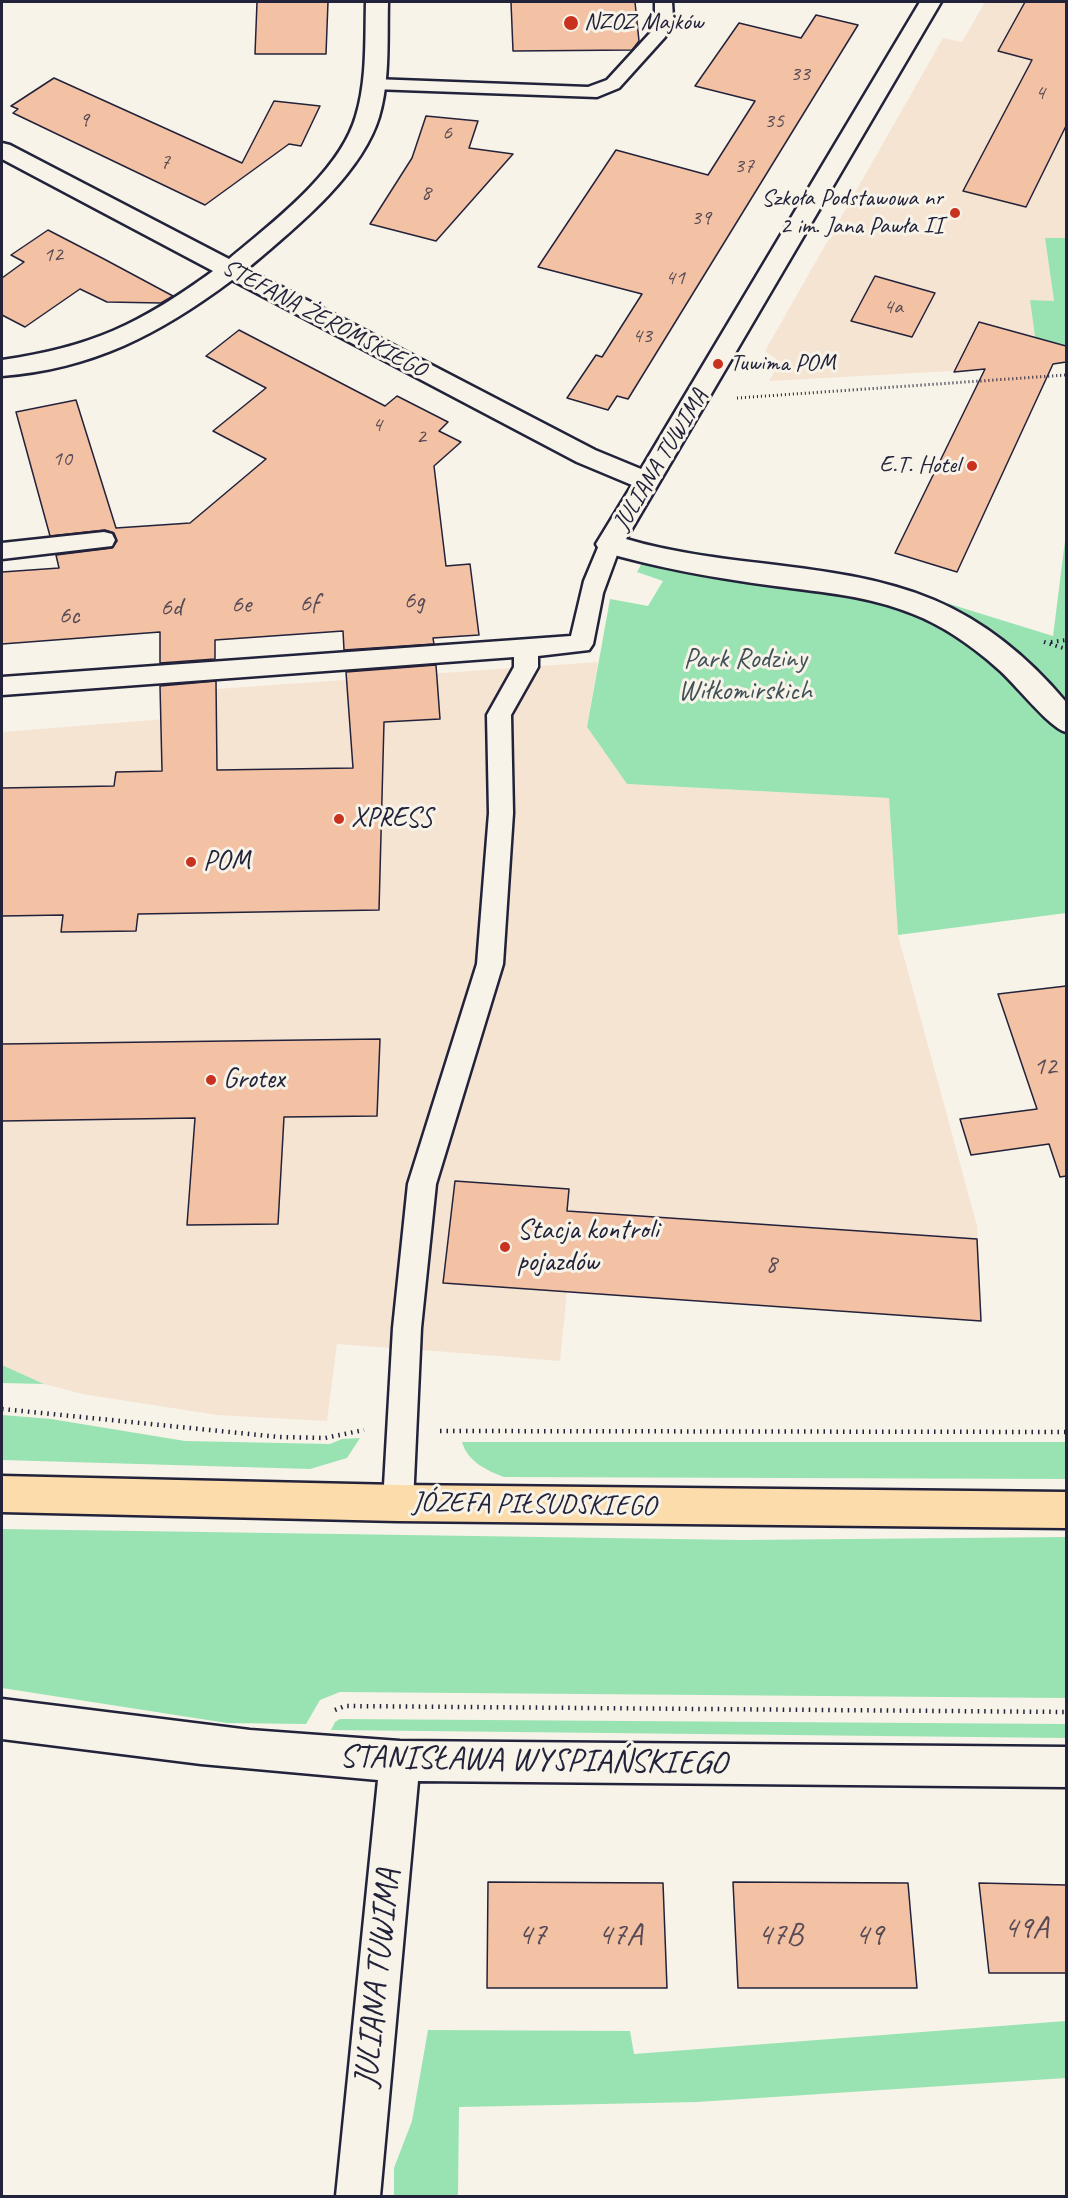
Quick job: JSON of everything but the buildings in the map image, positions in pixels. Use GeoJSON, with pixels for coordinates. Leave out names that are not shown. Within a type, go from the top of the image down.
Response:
{"type":"FeatureCollection","features":[{"type":"Feature","properties":{"kind":"main road","name":"JÓZEFA PIŁSUDSKIEGO"},"geometry":{"type":"LineString","coordinates":[[2,1494],[398,1503],[1066,1510]]}},
{"type":"Feature","properties":{"kind":"street"},"geometry":{"type":"LineString","coordinates":[[2,368],[53,360],[114,342],[161,317],[230,271],[310,199],[343,164],[367,120],[373,84],[376,2]]}},
{"type":"Feature","properties":{"kind":"street","name":"JULIANA TUWIMA"},"geometry":{"type":"LineString","coordinates":[[931,2],[649,482],[610,544],[655,557],[847,586],[910,602],[938,613],[990,647],[1050,700],[1066,721]]}},
{"type":"Feature","properties":{"kind":"street","name":"STEFANA ŻEROMSKIEGO"},"geometry":{"type":"LineString","coordinates":[[2,150],[586,456],[649,482]]}},
{"type":"Feature","properties":{"kind":"street","name":"STANISŁAWA WYSPIAŃSKIEGO"},"geometry":{"type":"LineString","coordinates":[[2,1719],[192,1745],[314,1757],[400,1761],[1066,1767]]}},
{"type":"Feature","properties":{"kind":"street","name":"JULIANA TUWIMA"},"geometry":{"type":"LineString","coordinates":[[358,2196],[400,1761]]}},
{"type":"Feature","properties":{"kind":"lane"},"geometry":{"type":"LineString","coordinates":[[373,84],[590,93],[613,84],[660,33],[664,18],[663,2]]}},
{"type":"Feature","properties":{"kind":"lane"},"geometry":{"type":"LineString","coordinates":[[2,551],[104,540]]}},
{"type":"Feature","properties":{"kind":"lane"},"geometry":{"type":"LineString","coordinates":[[2,686],[581,644],[590,596],[598,569],[610,544]]}},
{"type":"Feature","properties":{"kind":"lane"},"geometry":{"type":"LineString","coordinates":[[398,1503],[407,1328],[422,1184],[490,964],[501,813],[499,715],[526,667],[526,648]]}},
{"type":"Feature","properties":{"kind":"path"},"geometry":{"type":"LineString","coordinates":[[700,395],[774,397],[1066,375]]}},
{"type":"Feature","properties":{"kind":"path"},"geometry":{"type":"LineString","coordinates":[[1048,643],[1066,640]]}},
{"type":"Feature","properties":{"kind":"path"},"geometry":{"type":"LineString","coordinates":[[2,1409],[44,1411],[201,1432],[322,1438],[363,1430],[1066,1432]]}},
{"type":"Feature","properties":{"kind":"path"},"geometry":{"type":"LineString","coordinates":[[314,1757],[317,1728],[329,1712],[345,1706],[1066,1712]]}},
{"type":"Feature","properties":{"kind":"shaded area","name":"Szkoła Podstawowa nr 2 im. Jana Pawła II"},"geometry":{"type":"Polygon","coordinates":[[[985,2],[1066,2],[1066,238],[1045,238],[1054,302],[1030,300],[1036,344],[991,369],[769,381],[780,362],[765,351],[943,38],[962,42],[985,2]]]}},
{"type":"Feature","properties":{"kind":"shaded area"},"geometry":{"type":"Polygon","coordinates":[[[598,662],[587,727],[627,784],[889,798],[898,935],[977,1226],[981,1321],[567,1291],[560,1361],[422,1350],[420,1329],[392,1327],[390,1348],[337,1344],[327,1421],[217,1415],[82,1394],[44,1384],[2,1365],[2,732],[216,715],[216,689],[598,662]]]}},
{"type":"Feature","properties":{"kind":"green space"},"geometry":{"type":"Polygon","coordinates":[[[1045,238],[1066,238],[1066,363],[991,369],[1036,344],[1030,300],[1054,301],[1045,238]]]}},
{"type":"Feature","properties":{"kind":"green space","name":"Park Rodziny Wiłkomirskich"},"geometry":{"type":"Polygon","coordinates":[[[1066,533],[1066,913],[898,935],[889,798],[627,784],[587,727],[610,599],[648,606],[663,581],[637,572],[652,545],[872,580],[1053,636],[1066,533]]]}},
{"type":"Feature","properties":{"kind":"green space"},"geometry":{"type":"Polygon","coordinates":[[[2,1365],[44,1384],[2,1383],[2,1365]]]}},
{"type":"Feature","properties":{"kind":"green space"},"geometry":{"type":"Polygon","coordinates":[[[2,1415],[51,1419],[185,1441],[330,1444],[342,1439],[360,1438],[347,1458],[310,1469],[2,1460],[2,1415]]]}},
{"type":"Feature","properties":{"kind":"green space"},"geometry":{"type":"Polygon","coordinates":[[[462,1442],[1066,1442],[1066,1479],[504,1477],[473,1460],[462,1442]]]}},
{"type":"Feature","properties":{"kind":"green space"},"geometry":{"type":"Polygon","coordinates":[[[2,1529],[743,1540],[1066,1537],[1066,1698],[340,1692],[320,1700],[306,1724],[227,1723],[2,1688],[2,1529]]]}},
{"type":"Feature","properties":{"kind":"green space"},"geometry":{"type":"Polygon","coordinates":[[[340,1719],[1066,1724],[1066,1738],[331,1730],[335,1722],[340,1719]]]}},
{"type":"Feature","properties":{"kind":"green space"},"geometry":{"type":"Polygon","coordinates":[[[1066,2021],[1066,2078],[697,2102],[459,2107],[458,2196],[394,2196],[394,2168],[412,2121],[428,2030],[630,2031],[634,2054],[1066,2021]]]}},
{"type":"Feature","properties":{"kind":"place","name":"NZOZ Majków"},"geometry":{"type":"Point","coordinates":[571,23]}},
{"type":"Feature","properties":{"kind":"place","name":"Szkoła Podstawowa nr 2 im. Jana Pawła II"},"geometry":{"type":"Point","coordinates":[955,213]}},
{"type":"Feature","properties":{"kind":"place","name":"Tuwima POM"},"geometry":{"type":"Point","coordinates":[718,364]}},
{"type":"Feature","properties":{"kind":"place","name":"E.T. Hotel"},"geometry":{"type":"Point","coordinates":[972,466]}},
{"type":"Feature","properties":{"kind":"place","name":"XPRESS"},"geometry":{"type":"Point","coordinates":[339,819]}},
{"type":"Feature","properties":{"kind":"place","name":"POM"},"geometry":{"type":"Point","coordinates":[191,862]}},
{"type":"Feature","properties":{"kind":"place","name":"Grotex"},"geometry":{"type":"Point","coordinates":[211,1080]}},
{"type":"Feature","properties":{"kind":"place","name":"Stacja kontroli pojazdów"},"geometry":{"type":"Point","coordinates":[505,1247]}}]}
